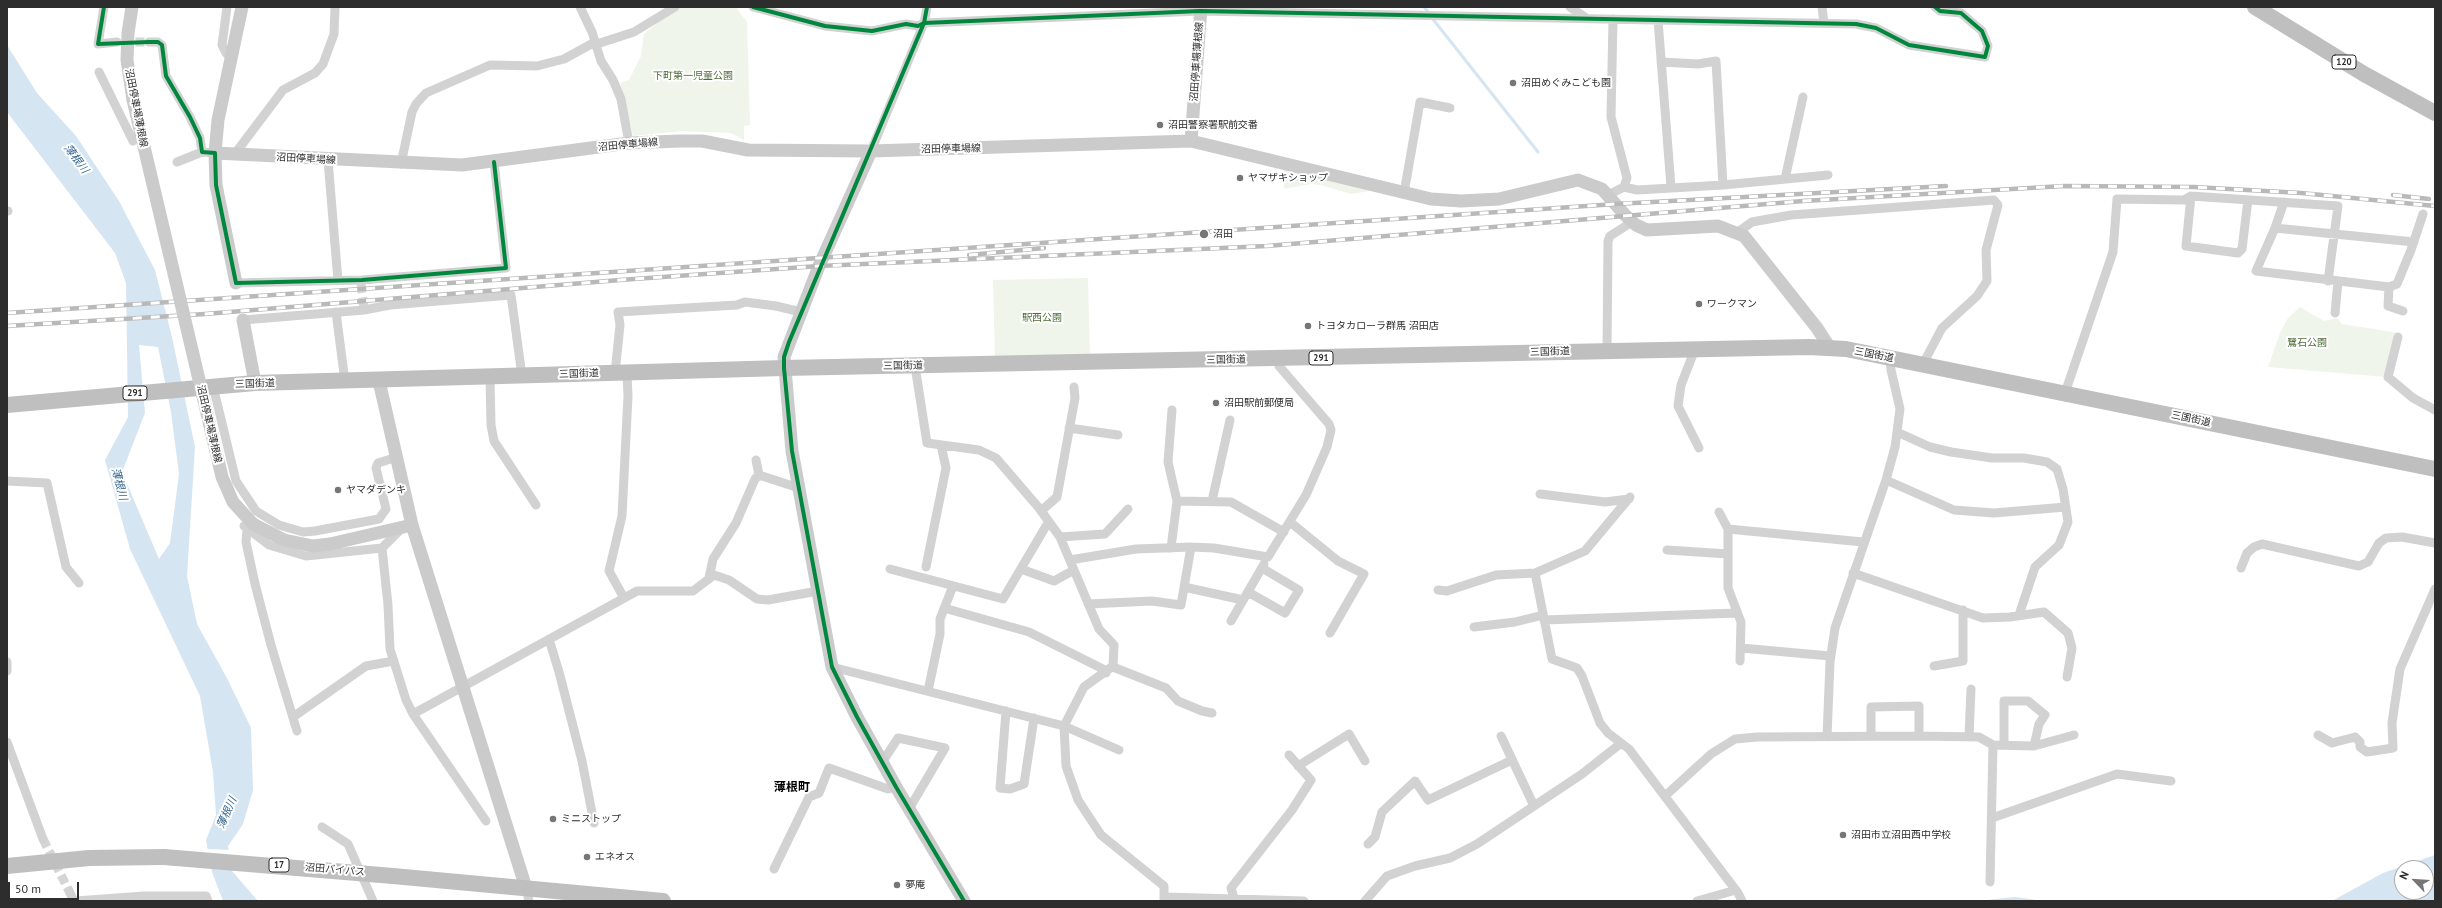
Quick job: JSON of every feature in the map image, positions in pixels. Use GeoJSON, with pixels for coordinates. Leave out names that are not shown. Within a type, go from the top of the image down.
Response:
{"type":"FeatureCollection","features":[{"type":"Feature","properties":{"kind":"highway","name":"120"},"geometry":{"type":"LineString","coordinates":[[2255,7],[2364,74],[2435,113]]}},
{"type":"Feature","properties":{"kind":"highway","name":"三国街道"},"geometry":{"type":"LineString","coordinates":[[7,405],[196,387],[255,383],[345,382],[784,368],[1276,359],[1607,350],[1830,348],[1922,364],[2435,469]]}},
{"type":"Feature","properties":{"kind":"highway","name":"沼田バイパス"},"geometry":{"type":"LineString","coordinates":[[7,866],[89,858],[164,857],[393,876],[527,894],[663,901]]}},
{"type":"Feature","properties":{"kind":"street"},"geometry":{"type":"LineString","coordinates":[[104,7],[98,44],[117,42]]}},
{"type":"Feature","properties":{"kind":"street","name":"沼田停車場薄根線"},"geometry":{"type":"LineString","coordinates":[[132,7],[128,33],[127,60],[133,100],[222,477],[233,502],[250,526],[284,540],[313,546],[407,526]]}},
{"type":"Feature","properties":{"kind":"street"},"geometry":{"type":"LineString","coordinates":[[227,7],[222,46],[232,59]]}},
{"type":"Feature","properties":{"kind":"street"},"geometry":{"type":"LineString","coordinates":[[209,153],[232,59],[242,7]]}},
{"type":"Feature","properties":{"kind":"street"},"geometry":{"type":"LineString","coordinates":[[234,155],[283,90],[315,73],[323,64],[334,34],[336,7]]}},
{"type":"Feature","properties":{"kind":"street"},"geometry":{"type":"LineString","coordinates":[[580,7],[595,42],[601,61],[613,80],[621,99],[629,143]]}},
{"type":"Feature","properties":{"kind":"street"},"geometry":{"type":"LineString","coordinates":[[401,164],[412,112],[416,104],[426,93],[490,65],[537,66],[564,59],[595,42],[600,43],[634,32],[675,7]]}},
{"type":"Feature","properties":{"kind":"street"},"geometry":{"type":"LineString","coordinates":[[753,7],[825,26],[872,31],[906,24],[918,26],[924,23],[1200,9],[1856,24],[1876,28],[1909,45],[1985,57],[1988,46],[1982,31],[1961,13],[1940,11],[1935,7]]}},
{"type":"Feature","properties":{"kind":"street"},"geometry":{"type":"LineString","coordinates":[[927,7],[924,23],[871,151],[801,312],[784,356],[784,368],[792,451],[832,667],[857,717],[883,761],[896,787],[964,901]]}},
{"type":"Feature","properties":{"kind":"street"},"geometry":{"type":"LineString","coordinates":[[1570,7],[1586,18]]}},
{"type":"Feature","properties":{"kind":"street"},"geometry":{"type":"LineString","coordinates":[[1822,7],[1824,24]]}},
{"type":"Feature","properties":{"kind":"street","name":"沼田停車場薄根線"},"geometry":{"type":"LineString","coordinates":[[1191,141],[1200,9]]}},
{"type":"Feature","properties":{"kind":"street"},"geometry":{"type":"LineString","coordinates":[[1613,19],[1611,117],[1627,178],[1624,187]]}},
{"type":"Feature","properties":{"kind":"street"},"geometry":{"type":"LineString","coordinates":[[1658,20],[1671,187]]}},
{"type":"Feature","properties":{"kind":"street"},"geometry":{"type":"LineString","coordinates":[[149,42],[158,42],[162,45],[166,76],[209,153],[236,283],[362,282],[506,268],[494,162]]}},
{"type":"Feature","properties":{"kind":"street"},"geometry":{"type":"LineString","coordinates":[[1662,62],[1698,64],[1716,61],[1723,185]]}},
{"type":"Feature","properties":{"kind":"street"},"geometry":{"type":"LineString","coordinates":[[98,72],[133,141]]}},
{"type":"Feature","properties":{"kind":"street"},"geometry":{"type":"LineString","coordinates":[[1785,179],[1803,97]]}},
{"type":"Feature","properties":{"kind":"street"},"geometry":{"type":"LineString","coordinates":[[1404,193],[1420,102],[1450,108]]}},
{"type":"Feature","properties":{"kind":"street","name":"沼田停車場線"},"geometry":{"type":"LineString","coordinates":[[209,153],[401,164],[462,165],[494,162],[629,143],[702,141],[748,150],[871,151],[1191,141],[1404,193],[1443,200],[1499,199],[1578,180],[1595,185],[1608,195],[1632,222]]}},
{"type":"Feature","properties":{"kind":"street"},"geometry":{"type":"LineString","coordinates":[[177,162],[209,153]]}},
{"type":"Feature","properties":{"kind":"street"},"geometry":{"type":"LineString","coordinates":[[328,160],[338,281]]}},
{"type":"Feature","properties":{"kind":"street"},"geometry":{"type":"LineString","coordinates":[[1608,195],[1624,187],[1637,190],[1723,185],[1828,175]]}},
{"type":"Feature","properties":{"kind":"street"},"geometry":{"type":"LineString","coordinates":[[2190,196],[2186,246],[2238,253],[2242,249],[2248,200]]}},
{"type":"Feature","properties":{"kind":"street"},"geometry":{"type":"LineString","coordinates":[[2065,393],[2113,252],[2117,199],[2184,200],[2190,196],[2338,206],[2328,280]]}},
{"type":"Feature","properties":{"kind":"street"},"geometry":{"type":"LineString","coordinates":[[1738,232],[1752,222],[1791,215],[1994,200],[1998,205],[1986,250],[1987,281],[1976,296],[1942,328],[1922,364]]}},
{"type":"Feature","properties":{"kind":"street"},"geometry":{"type":"LineString","coordinates":[[2284,202],[2275,228],[2256,271],[2338,282],[2389,286],[2397,284],[2414,242],[2423,214]]}},
{"type":"Feature","properties":{"kind":"street"},"geometry":{"type":"LineString","coordinates":[[1607,350],[1608,241],[1610,236],[1632,222],[1647,230],[1718,226],[1738,232],[1744,236],[1768,266],[1817,328],[1830,348]]}},
{"type":"Feature","properties":{"kind":"street"},"geometry":{"type":"LineString","coordinates":[[2275,228],[2414,242]]}},
{"type":"Feature","properties":{"kind":"street"},"geometry":{"type":"LineString","coordinates":[[2335,313],[2338,282]]}},
{"type":"Feature","properties":{"kind":"street"},"geometry":{"type":"LineString","coordinates":[[2389,286],[2388,306],[2403,311]]}},
{"type":"Feature","properties":{"kind":"street"},"geometry":{"type":"LineString","coordinates":[[255,383],[243,320],[336,312],[390,305],[511,295],[522,376]]}},
{"type":"Feature","properties":{"kind":"street"},"geometry":{"type":"LineString","coordinates":[[624,598],[609,571],[622,516],[628,396],[621,373],[620,325],[618,312],[737,305],[745,302],[776,306],[801,312]]}},
{"type":"Feature","properties":{"kind":"street"},"geometry":{"type":"LineString","coordinates":[[336,312],[345,382]]}},
{"type":"Feature","properties":{"kind":"street"},"geometry":{"type":"LineString","coordinates":[[2398,337],[2388,377],[2413,398],[2435,410]]}},
{"type":"Feature","properties":{"kind":"street"},"geometry":{"type":"LineString","coordinates":[[1695,349],[1681,385],[1678,406],[1699,448]]}},
{"type":"Feature","properties":{"kind":"street"},"geometry":{"type":"LineString","coordinates":[[1827,737],[1830,656],[1838,614],[1854,573],[1863,542],[1886,480],[1897,432],[1900,408],[1890,370],[1890,358]]}},
{"type":"Feature","properties":{"kind":"street"},"geometry":{"type":"LineString","coordinates":[[1231,621],[1290,522],[1321,461],[1330,438],[1331,430],[1329,424],[1279,366],[1276,359]]}},
{"type":"Feature","properties":{"kind":"street"},"geometry":{"type":"LineString","coordinates":[[914,366],[924,438],[927,444],[979,450],[996,458],[1042,511],[1060,537],[1099,629],[1114,645],[1109,670],[1084,687],[1064,726],[1066,766],[1078,800],[1102,835],[1164,886],[1165,899],[1234,898],[1304,901]]}},
{"type":"Feature","properties":{"kind":"street"},"geometry":{"type":"LineString","coordinates":[[490,377],[491,425],[494,441],[536,506]]}},
{"type":"Feature","properties":{"kind":"street"},"geometry":{"type":"LineString","coordinates":[[379,381],[397,457],[407,526],[462,687],[527,894]]}},
{"type":"Feature","properties":{"kind":"street"},"geometry":{"type":"LineString","coordinates":[[213,386],[226,445],[236,481],[241,491],[256,511],[279,525],[303,532],[379,519],[386,509],[376,468],[378,463],[397,457]]}},
{"type":"Feature","properties":{"kind":"street"},"geometry":{"type":"LineString","coordinates":[[1042,511],[1057,496],[1075,398],[1074,387]]}},
{"type":"Feature","properties":{"kind":"street"},"geometry":{"type":"LineString","coordinates":[[1171,548],[1177,501],[1168,462],[1172,410]]}},
{"type":"Feature","properties":{"kind":"street"},"geometry":{"type":"LineString","coordinates":[[1212,501],[1230,420]]}},
{"type":"Feature","properties":{"kind":"street"},"geometry":{"type":"LineString","coordinates":[[1070,428],[1118,435]]}},
{"type":"Feature","properties":{"kind":"street"},"geometry":{"type":"LineString","coordinates":[[1897,432],[1930,447],[1951,452],[1992,458],[2024,458],[2052,464],[2058,469],[2068,522],[2059,545],[2035,567],[2019,615]]}},
{"type":"Feature","properties":{"kind":"street"},"geometry":{"type":"LineString","coordinates":[[926,567],[946,468],[941,445]]}},
{"type":"Feature","properties":{"kind":"street"},"geometry":{"type":"LineString","coordinates":[[756,460],[760,475]]}},
{"type":"Feature","properties":{"kind":"street"},"geometry":{"type":"LineString","coordinates":[[760,475],[799,488]]}},
{"type":"Feature","properties":{"kind":"street"},"geometry":{"type":"LineString","coordinates":[[709,578],[712,559],[736,523],[755,478],[760,475]]}},
{"type":"Feature","properties":{"kind":"street"},"geometry":{"type":"LineString","coordinates":[[1886,480],[1954,510],[1994,513],[2066,507]]}},
{"type":"Feature","properties":{"kind":"street"},"geometry":{"type":"LineString","coordinates":[[7,482],[47,482],[66,567],[79,583]]}},
{"type":"Feature","properties":{"kind":"street"},"geometry":{"type":"LineString","coordinates":[[241,491],[244,525],[250,526],[268,545],[306,556],[382,548],[407,526]]}},
{"type":"Feature","properties":{"kind":"street"},"geometry":{"type":"LineString","coordinates":[[1438,590],[1447,591],[1496,575],[1534,573],[1585,552],[1629,498],[1606,502],[1540,494]]}},
{"type":"Feature","properties":{"kind":"street"},"geometry":{"type":"LineString","coordinates":[[1177,501],[1230,502],[1284,532]]}},
{"type":"Feature","properties":{"kind":"street"},"geometry":{"type":"LineString","coordinates":[[1060,537],[1105,534],[1128,509]]}},
{"type":"Feature","properties":{"kind":"street"},"geometry":{"type":"LineString","coordinates":[[1719,512],[1728,529],[1728,588],[1736,605],[1737,613],[1741,622],[1740,661]]}},
{"type":"Feature","properties":{"kind":"street"},"geometry":{"type":"LineString","coordinates":[[1290,522],[1338,561],[1364,574],[1330,633]]}},
{"type":"Feature","properties":{"kind":"street"},"geometry":{"type":"LineString","coordinates":[[890,569],[1003,599],[1050,523]]}},
{"type":"Feature","properties":{"kind":"street"},"geometry":{"type":"LineString","coordinates":[[250,526],[246,542],[255,584],[297,730]]}},
{"type":"Feature","properties":{"kind":"street"},"geometry":{"type":"LineString","coordinates":[[1728,529],[1863,542]]}},
{"type":"Feature","properties":{"kind":"street"},"geometry":{"type":"LineString","coordinates":[[2241,568],[2247,553],[2254,547],[2262,544],[2359,566],[2368,562],[2379,543],[2386,538],[2402,537],[2435,543]]}},
{"type":"Feature","properties":{"kind":"street"},"geometry":{"type":"LineString","coordinates":[[1088,604],[1152,601],[1181,605],[1191,547]]}},
{"type":"Feature","properties":{"kind":"street"},"geometry":{"type":"LineString","coordinates":[[1070,560],[1136,549],[1191,547],[1214,548],[1268,557]]}},
{"type":"Feature","properties":{"kind":"street"},"geometry":{"type":"LineString","coordinates":[[382,548],[388,605],[390,649],[406,700],[413,714],[486,821]]}},
{"type":"Feature","properties":{"kind":"street"},"geometry":{"type":"LineString","coordinates":[[1667,550],[1728,554]]}},
{"type":"Feature","properties":{"kind":"street"},"geometry":{"type":"LineString","coordinates":[[1184,587],[1245,596],[1285,613],[1299,590],[1262,568]]}},
{"type":"Feature","properties":{"kind":"street"},"geometry":{"type":"LineString","coordinates":[[1021,569],[1054,581],[1074,570]]}},
{"type":"Feature","properties":{"kind":"street"},"geometry":{"type":"LineString","coordinates":[[1534,573],[1552,660],[1577,668],[1582,676],[1600,723],[1608,734],[1629,749],[1736,890],[1742,901]]}},
{"type":"Feature","properties":{"kind":"street"},"geometry":{"type":"LineString","coordinates":[[1854,573],[1983,618],[2044,612],[2068,633],[2072,648],[2067,677]]}},
{"type":"Feature","properties":{"kind":"street"},"geometry":{"type":"LineString","coordinates":[[413,714],[637,591],[693,591],[714,575],[729,580],[757,598],[768,600],[818,591]]}},
{"type":"Feature","properties":{"kind":"street"},"geometry":{"type":"LineString","coordinates":[[928,691],[940,634],[940,619],[953,586]]}},
{"type":"Feature","properties":{"kind":"street"},"geometry":{"type":"LineString","coordinates":[[2318,735],[2332,743],[2355,737],[2360,742],[2360,747],[2367,752],[2393,748],[2392,722],[2400,669],[2435,589]]}},
{"type":"Feature","properties":{"kind":"street"},"geometry":{"type":"LineString","coordinates":[[944,608],[1029,632],[1103,668],[1166,688],[1178,701],[1202,711],[1212,713]]}},
{"type":"Feature","properties":{"kind":"street"},"geometry":{"type":"LineString","coordinates":[[1934,666],[1963,661],[1963,610]]}},
{"type":"Feature","properties":{"kind":"street"},"geometry":{"type":"LineString","coordinates":[[1474,627],[1543,617],[1737,613]]}},
{"type":"Feature","properties":{"kind":"street"},"geometry":{"type":"LineString","coordinates":[[549,639],[560,672],[580,754],[594,823]]}},
{"type":"Feature","properties":{"kind":"street"},"geometry":{"type":"LineString","coordinates":[[1741,648],[1830,656]]}},
{"type":"Feature","properties":{"kind":"street"},"geometry":{"type":"LineString","coordinates":[[293,717],[366,666],[394,661]]}},
{"type":"Feature","properties":{"kind":"street"},"geometry":{"type":"LineString","coordinates":[[7,662],[7,671]]}},
{"type":"Feature","properties":{"kind":"street"},"geometry":{"type":"LineString","coordinates":[[832,667],[1064,726],[1119,750]]}},
{"type":"Feature","properties":{"kind":"street"},"geometry":{"type":"LineString","coordinates":[[1970,737],[1971,689]]}},
{"type":"Feature","properties":{"kind":"street"},"geometry":{"type":"LineString","coordinates":[[2004,745],[2004,701],[2028,701],[2045,715],[2039,724],[2034,746]]}},
{"type":"Feature","properties":{"kind":"street"},"geometry":{"type":"LineString","coordinates":[[1871,736],[1871,707],[1919,706],[1919,736]]}},
{"type":"Feature","properties":{"kind":"street"},"geometry":{"type":"LineString","coordinates":[[1006,711],[1000,788],[1010,789],[1024,784],[1034,718]]}},
{"type":"Feature","properties":{"kind":"street"},"geometry":{"type":"LineString","coordinates":[[1298,766],[1349,734],[1365,761]]}},
{"type":"Feature","properties":{"kind":"street"},"geometry":{"type":"LineString","coordinates":[[1665,796],[1711,754],[1735,739],[1757,737],[1871,736],[1979,737],[1993,745],[2034,746],[2074,735]]}},
{"type":"Feature","properties":{"kind":"street"},"geometry":{"type":"LineString","coordinates":[[1501,736],[1534,806]]}},
{"type":"Feature","properties":{"kind":"street"},"geometry":{"type":"LineString","coordinates":[[883,761],[898,738],[945,748],[909,810]]}},
{"type":"Feature","properties":{"kind":"street"},"geometry":{"type":"LineString","coordinates":[[7,742],[42,839]]}},
{"type":"Feature","properties":{"kind":"street"},"geometry":{"type":"LineString","coordinates":[[1365,901],[1387,876],[1415,866],[1450,858],[1477,844],[1582,774],[1620,744]]}},
{"type":"Feature","properties":{"kind":"street"},"geometry":{"type":"LineString","coordinates":[[1990,882],[1993,745]]}},
{"type":"Feature","properties":{"kind":"street"},"geometry":{"type":"LineString","coordinates":[[1234,898],[1231,888],[1311,780],[1289,755]]}},
{"type":"Feature","properties":{"kind":"street"},"geometry":{"type":"LineString","coordinates":[[1368,844],[1375,837],[1382,812],[1415,780],[1428,800],[1512,760]]}},
{"type":"Feature","properties":{"kind":"street"},"geometry":{"type":"LineString","coordinates":[[774,869],[809,797],[819,793],[829,768],[888,789],[896,787]]}},
{"type":"Feature","properties":{"kind":"street"},"geometry":{"type":"LineString","coordinates":[[1992,818],[2117,774],[2170,781]]}},
{"type":"Feature","properties":{"kind":"street"},"geometry":{"type":"LineString","coordinates":[[322,827],[348,844],[373,901]]}},
{"type":"Feature","properties":{"kind":"street"},"geometry":{"type":"LineString","coordinates":[[1697,901],[1736,890]]}},
{"type":"Feature","properties":{"kind":"street"},"geometry":{"type":"LineString","coordinates":[[69,891],[75,901],[144,896],[206,896],[208,901]]}},
{"type":"Feature","properties":{"kind":"green space","name":"下町第一児童公園"},"geometry":{"type":"Polygon","coordinates":[[[681,7],[736,7],[747,22],[750,125],[744,126],[744,140],[731,133],[681,131],[633,136],[620,83],[629,80],[641,56],[644,34],[668,14],[681,7]]]}},
{"type":"Feature","properties":{"kind":"green space"},"geometry":{"type":"Polygon","coordinates":[[[1283,166],[1370,191],[1351,194],[1320,185],[1311,184],[1284,189],[1283,166]]]}},
{"type":"Feature","properties":{"kind":"green space","name":"駅西公園"},"geometry":{"type":"Polygon","coordinates":[[[1088,278],[1090,356],[995,358],[993,280],[1088,278]]]}},
{"type":"Feature","properties":{"kind":"green space","name":"鷺石公園"},"geometry":{"type":"Polygon","coordinates":[[[2300,307],[2324,321],[2337,318],[2342,324],[2399,333],[2386,377],[2268,367],[2280,333],[2288,318],[2300,307]]]}},
{"type":"Feature","properties":{"kind":"water","name":"薄根川"},"geometry":{"type":"Polygon","coordinates":[[[7,45],[37,93],[76,136],[119,201],[155,270],[172,337],[195,447],[187,576],[197,624],[227,678],[251,728],[253,790],[243,824],[228,846],[232,871],[258,901],[223,901],[212,872],[206,840],[216,815],[213,772],[200,696],[130,549],[105,460],[128,417],[126,283],[115,253],[7,112],[7,45]],[[139,345],[145,413],[122,472],[159,559],[170,543],[179,474],[171,412],[158,347],[139,345]]]}},
{"type":"Feature","properties":{"kind":"water"},"geometry":{"type":"Polygon","coordinates":[[[2435,855],[2435,901],[2332,901],[2383,873],[2394,869],[2394,900],[2434,900],[2434,860],[2421,860],[2435,855]]]}},
{"type":"Feature","properties":{"kind":"water"},"geometry":{"type":"Polygon","coordinates":[[[2015,897],[2044,901],[1977,901],[2015,897]]]}},
{"type":"Feature","properties":{"kind":"pier"},"geometry":{"type":"Polygon","coordinates":[[[206,849],[230,850],[234,869],[209,867],[206,849]]]}},
{"type":"Feature","properties":{"kind":"waterway"},"geometry":{"type":"LineString","coordinates":[[1424,7],[1429,13]]}},
{"type":"Feature","properties":{"kind":"waterway"},"geometry":{"type":"LineString","coordinates":[[1432,18],[1538,152]]}},
{"type":"Feature","properties":{"kind":"tunnel"},"geometry":{"type":"LineString","coordinates":[[122,42],[149,42]]}},
{"type":"Feature","properties":{"kind":"tunnel"},"geometry":{"type":"LineString","coordinates":[[361,284],[364,308]]}},
{"type":"Feature","properties":{"kind":"tunnel"},"geometry":{"type":"LineString","coordinates":[[43,839],[69,891]]}},
{"type":"Feature","properties":{"kind":"railway"},"geometry":{"type":"LineString","coordinates":[[7,313],[1616,204],[1946,186]]}},
{"type":"Feature","properties":{"kind":"railway"},"geometry":{"type":"LineString","coordinates":[[7,326],[205,314],[620,280],[819,266],[1267,246],[1803,201],[2064,186],[2194,187],[2301,193],[2435,206]]}},
{"type":"Feature","properties":{"kind":"railway"},"geometry":{"type":"LineString","coordinates":[[2393,195],[2429,199]]}},
{"type":"Feature","properties":{"kind":"railway"},"geometry":{"type":"LineString","coordinates":[[969,255],[1044,248]]}},
{"type":"Feature","properties":{"kind":"cycle path"},"geometry":{"type":"LineString","coordinates":[[104,7],[98,44],[158,42],[162,45],[166,76],[190,117],[200,138],[202,152],[215,153],[216,185],[236,283],[362,280],[506,268],[494,162]]}},
{"type":"Feature","properties":{"kind":"cycle path"},"geometry":{"type":"LineString","coordinates":[[753,7],[825,26],[872,31],[906,24],[918,26],[924,23],[1200,11],[1856,24],[1876,28],[1909,45],[1985,57],[1988,46],[1982,31],[1961,13],[1940,11],[1935,7]]}},
{"type":"Feature","properties":{"kind":"cycle path"},"geometry":{"type":"LineString","coordinates":[[927,7],[924,23],[789,342],[784,357],[784,368],[792,451],[832,667],[857,717],[896,787],[964,901]]}},
{"type":"Feature","properties":{"kind":"place","name":"沼田めぐみこども園"},"geometry":{"type":"Point","coordinates":[1513,83]}},
{"type":"Feature","properties":{"kind":"place","name":"沼田警察署駅前交番"},"geometry":{"type":"Point","coordinates":[1160,125]}},
{"type":"Feature","properties":{"kind":"place","name":"ヤマザキショップ"},"geometry":{"type":"Point","coordinates":[1240,178]}},
{"type":"Feature","properties":{"kind":"place","name":"沼田"},"geometry":{"type":"Point","coordinates":[1204,234]}},
{"type":"Feature","properties":{"kind":"place","name":"ワークマン"},"geometry":{"type":"Point","coordinates":[1699,304]}},
{"type":"Feature","properties":{"kind":"place","name":"トヨタカローラ群馬 沼田店"},"geometry":{"type":"Point","coordinates":[1308,326]}},
{"type":"Feature","properties":{"kind":"place","name":"沼田駅前郵便局"},"geometry":{"type":"Point","coordinates":[1216,403]}},
{"type":"Feature","properties":{"kind":"place","name":"ヤマダデンキ"},"geometry":{"type":"Point","coordinates":[338,490]}},
{"type":"Feature","properties":{"kind":"place","name":"ミニストップ"},"geometry":{"type":"Point","coordinates":[553,819]}},
{"type":"Feature","properties":{"kind":"place","name":"沼田市立沼田西中学校"},"geometry":{"type":"Point","coordinates":[1843,835]}},
{"type":"Feature","properties":{"kind":"place","name":"エネオス"},"geometry":{"type":"Point","coordinates":[587,857]}},
{"type":"Feature","properties":{"kind":"place","name":"夢庵"},"geometry":{"type":"Point","coordinates":[897,885]}},
{"type":"Feature","properties":{"kind":"district","name":"薄根町"},"geometry":{"type":"Point","coordinates":[792,788]}}]}
